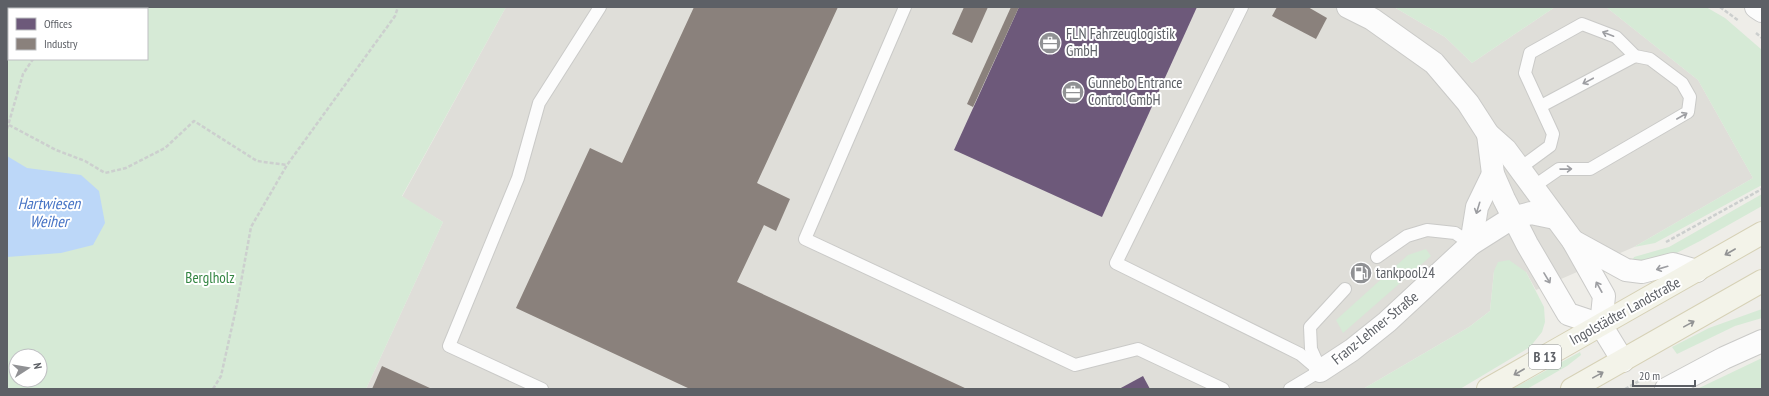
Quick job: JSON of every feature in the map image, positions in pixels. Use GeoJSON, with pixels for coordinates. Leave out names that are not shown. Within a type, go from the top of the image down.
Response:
{"type":"FeatureCollection","features":[{"type":"Feature","properties":{"kind":"main road","name":"Ingolstädter Landstraße"},"geometry":{"type":"LineString","coordinates":[[1488,389],[1762,234]]}},
{"type":"Feature","properties":{"kind":"main road"},"geometry":{"type":"LineString","coordinates":[[1572,389],[1762,281]]}},
{"type":"Feature","properties":{"kind":"street"},"geometry":{"type":"LineString","coordinates":[[1348,7],[1372,20],[1434,63],[1468,103],[1488,134],[1506,150],[1520,168],[1573,241],[1604,296],[1601,325],[1623,361]]}},
{"type":"Feature","properties":{"kind":"street"},"geometry":{"type":"LineString","coordinates":[[1756,7],[1762,11]]}},
{"type":"Feature","properties":{"kind":"street"},"geometry":{"type":"LineString","coordinates":[[1488,134],[1493,174],[1512,218],[1568,314],[1601,325]]}},
{"type":"Feature","properties":{"kind":"street"},"geometry":{"type":"LineString","coordinates":[[1493,174],[1520,168]]}},
{"type":"Feature","properties":{"kind":"street"},"geometry":{"type":"LineString","coordinates":[[1471,244],[1477,207],[1493,174]]}},
{"type":"Feature","properties":{"kind":"street","name":"Franz-Lehner-Straße"},"geometry":{"type":"LineString","coordinates":[[1320,370],[1352,350],[1387,322],[1471,244],[1512,218],[1531,213],[1555,218]]}},
{"type":"Feature","properties":{"kind":"street"},"geometry":{"type":"LineString","coordinates":[[1573,241],[1626,270],[1642,272],[1673,264],[1697,270]]}},
{"type":"Feature","properties":{"kind":"street"},"geometry":{"type":"LineString","coordinates":[[1666,389],[1724,358],[1762,341]]}},
{"type":"Feature","properties":{"kind":"lane"},"geometry":{"type":"LineString","coordinates":[[542,389],[449,346],[518,178],[539,103],[600,7]]}},
{"type":"Feature","properties":{"kind":"lane"},"geometry":{"type":"LineString","coordinates":[[905,7],[806,239],[1075,365],[1138,348],[1223,389]]}},
{"type":"Feature","properties":{"kind":"lane"},"geometry":{"type":"LineString","coordinates":[[1242,7],[1116,263],[1300,354],[1320,370]]}},
{"type":"Feature","properties":{"kind":"lane"},"geometry":{"type":"LineString","coordinates":[[1520,168],[1550,146],[1553,134],[1525,73],[1530,53],[1582,24],[1616,37],[1635,56],[1650,59],[1682,82],[1690,97],[1688,112],[1590,169],[1559,169],[1533,187]]}},
{"type":"Feature","properties":{"kind":"lane"},"geometry":{"type":"LineString","coordinates":[[1541,106],[1635,56]]}},
{"type":"Feature","properties":{"kind":"lane"},"geometry":{"type":"LineString","coordinates":[[1377,257],[1407,236],[1427,230],[1455,233],[1471,244]]}},
{"type":"Feature","properties":{"kind":"lane"},"geometry":{"type":"LineString","coordinates":[[1320,370],[1311,348],[1310,327],[1346,289]]}},
{"type":"Feature","properties":{"kind":"lane","name":"Franz-Lehner-Straße"},"geometry":{"type":"LineString","coordinates":[[1290,389],[1320,370]]}},
{"type":"Feature","properties":{"kind":"path"},"geometry":{"type":"LineString","coordinates":[[213,389],[221,376],[237,304],[250,227],[287,165],[395,16],[398,7]]}},
{"type":"Feature","properties":{"kind":"path"},"geometry":{"type":"LineString","coordinates":[[7,129],[23,74],[32,60]]}},
{"type":"Feature","properties":{"kind":"path"},"geometry":{"type":"LineString","coordinates":[[9,125],[105,173],[126,168],[165,148],[194,121],[257,161],[287,165]]}},
{"type":"Feature","properties":{"kind":"path"},"geometry":{"type":"LineString","coordinates":[[1665,243],[1762,189]]}},
{"type":"Feature","properties":{"kind":"shaded area"},"geometry":{"type":"Polygon","coordinates":[[[506,7],[1394,7],[1445,37],[1472,63],[1555,7],[1606,7],[1698,80],[1753,178],[1634,247],[1536,290],[1526,272],[1494,271],[1490,311],[1469,327],[1363,389],[366,389],[443,222],[402,197],[506,7]]]}},
{"type":"Feature","properties":{"kind":"green space","name":"Berglholz"},"geometry":{"type":"Polygon","coordinates":[[[7,7],[506,7],[402,196],[443,222],[366,389],[7,389],[7,7]]]}},
{"type":"Feature","properties":{"kind":"green space"},"geometry":{"type":"Polygon","coordinates":[[[1394,7],[1555,7],[1472,63],[1445,37],[1394,7]]]}},
{"type":"Feature","properties":{"kind":"green space"},"geometry":{"type":"Polygon","coordinates":[[[1606,7],[1706,7],[1725,18],[1762,50],[1762,185],[1655,243],[1634,247],[1753,178],[1698,80],[1606,7]]]}},
{"type":"Feature","properties":{"kind":"green space"},"geometry":{"type":"Polygon","coordinates":[[[1762,194],[1762,206],[1700,241],[1663,260],[1637,264],[1632,261],[1634,257],[1669,247],[1762,194]]]}},
{"type":"Feature","properties":{"kind":"green space"},"geometry":{"type":"Polygon","coordinates":[[[1426,249],[1431,256],[1343,333],[1336,320],[1408,255],[1426,249]]]}},
{"type":"Feature","properties":{"kind":"green space"},"geometry":{"type":"Polygon","coordinates":[[[1509,260],[1526,272],[1544,307],[1545,322],[1542,332],[1530,347],[1460,389],[1363,389],[1469,327],[1490,311],[1494,271],[1498,262],[1509,260]]]}},
{"type":"Feature","properties":{"kind":"green space"},"geometry":{"type":"Polygon","coordinates":[[[1762,309],[1762,318],[1735,326],[1677,354],[1672,347],[1709,328],[1762,309]]]}},
{"type":"Feature","properties":{"kind":"green space"},"geometry":{"type":"Polygon","coordinates":[[[1580,352],[1581,355],[1567,366],[1527,389],[1512,389],[1580,352]]]}},
{"type":"Feature","properties":{"kind":"green space"},"geometry":{"type":"Polygon","coordinates":[[[1762,358],[1762,389],[1697,389],[1762,358]]]}},
{"type":"Feature","properties":{"kind":"water","name":"Hartwiesen Weiher"},"geometry":{"type":"Polygon","coordinates":[[[7,156],[27,168],[81,175],[99,191],[105,223],[93,245],[61,253],[7,257],[7,156]]]}},
{"type":"Feature","properties":{"kind":"building: Offices"},"geometry":{"type":"Polygon","coordinates":[[[1019,7],[1197,7],[1102,217],[954,150],[1019,7]]]}},
{"type":"Feature","properties":{"kind":"building: Offices"},"geometry":{"type":"Polygon","coordinates":[[[1143,376],[1150,389],[1119,389],[1143,376]]]}},
{"type":"Feature","properties":{"kind":"building: Industry"},"geometry":{"type":"Polygon","coordinates":[[[694,7],[838,7],[757,183],[790,199],[776,231],[764,225],[737,282],[967,389],[690,389],[516,308],[590,148],[622,163],[694,7]]]}},
{"type":"Feature","properties":{"kind":"building: Industry"},"geometry":{"type":"Polygon","coordinates":[[[964,7],[988,7],[972,43],[952,34],[964,7]]]}},
{"type":"Feature","properties":{"kind":"building: Industry"},"geometry":{"type":"Polygon","coordinates":[[[1011,7],[1019,7],[973,107],[967,104],[1011,7]]]}},
{"type":"Feature","properties":{"kind":"building: Industry"},"geometry":{"type":"Polygon","coordinates":[[[1277,7],[1308,7],[1327,18],[1316,39],[1272,16],[1277,7]]]}},
{"type":"Feature","properties":{"kind":"building: Industry"},"geometry":{"type":"Polygon","coordinates":[[[382,366],[432,389],[372,389],[382,366]]]}},
{"type":"Feature","properties":{"kind":"place","name":"FLN Fahrzeuglogistik GmbH"},"geometry":{"type":"Point","coordinates":[1050,43]}},
{"type":"Feature","properties":{"kind":"place","name":"Gunnebo Entrance Control GmbH"},"geometry":{"type":"Point","coordinates":[1073,92]}},
{"type":"Feature","properties":{"kind":"place","name":"tankpool24"},"geometry":{"type":"Point","coordinates":[1361,273]}}]}
